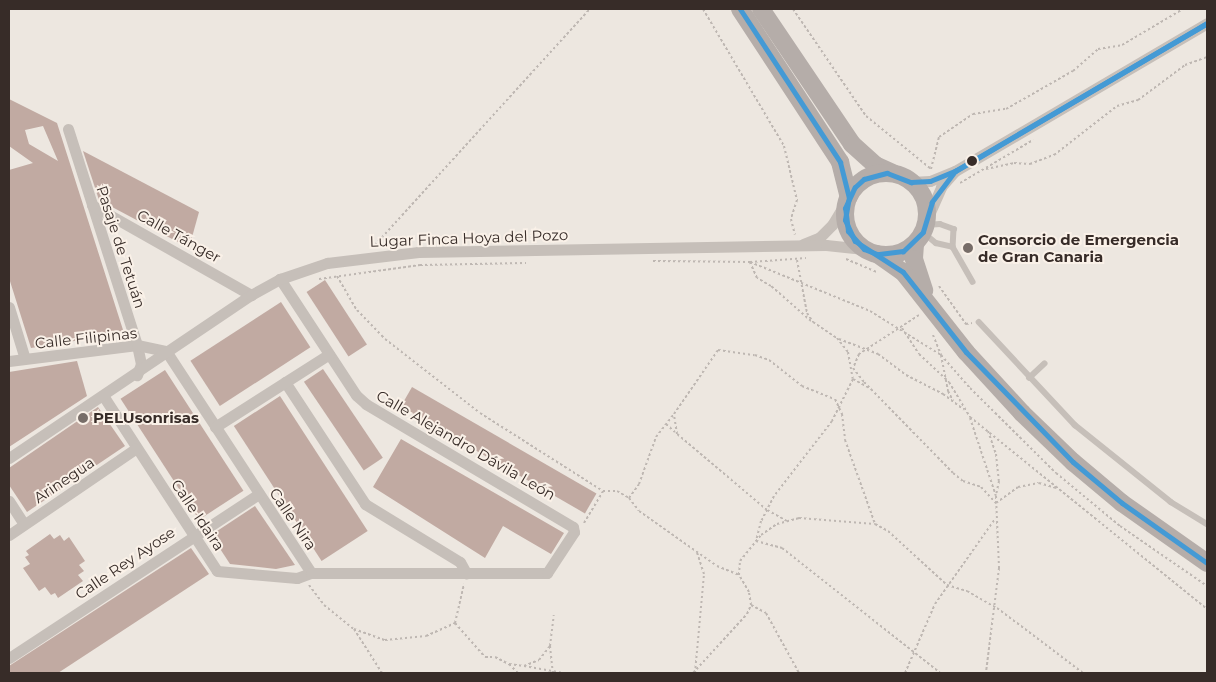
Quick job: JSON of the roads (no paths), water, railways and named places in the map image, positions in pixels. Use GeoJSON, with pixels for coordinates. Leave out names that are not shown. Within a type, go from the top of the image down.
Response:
{"type":"FeatureCollection","features":[{"type":"Feature","properties":{"kind":"main road"},"geometry":{"type":"LineString","coordinates":[[740,9],[840,162],[849,197],[845,220],[855,241],[903,272],[923,312],[1067,456],[1122,503],[1207,562]]}},
{"type":"Feature","properties":{"kind":"main road"},"geometry":{"type":"LineString","coordinates":[[761,9],[852,144],[875,165],[905,179],[924,198],[917,273],[923,312]]}},
{"type":"Feature","properties":{"kind":"main road"},"geometry":{"type":"LineString","coordinates":[[849,197],[860,183],[875,175],[905,179]]}},
{"type":"Feature","properties":{"kind":"main road"},"geometry":{"type":"LineString","coordinates":[[870,251],[904,252],[922,230]]}},
{"type":"Feature","properties":{"kind":"street"},"geometry":{"type":"LineString","coordinates":[[905,179],[939,177],[955,171],[1207,23]]}},
{"type":"Feature","properties":{"kind":"street","name":"Pasaje de Tetuán"},"geometry":{"type":"LineString","coordinates":[[68,129],[137,345],[141,364],[136,375]]}},
{"type":"Feature","properties":{"kind":"street"},"geometry":{"type":"LineString","coordinates":[[922,230],[941,187],[955,171]]}},
{"type":"Feature","properties":{"kind":"street","name":"Lugar Finca Hoya del Pozo"},"geometry":{"type":"LineString","coordinates":[[797,247],[820,237],[832,225],[849,197]]}},
{"type":"Feature","properties":{"kind":"street","name":"Calle Tánger"},"geometry":{"type":"LineString","coordinates":[[92,205],[251,295]]}},
{"type":"Feature","properties":{"kind":"street","name":"Lugar Finca Hoya del Pozo"},"geometry":{"type":"LineString","coordinates":[[9,458],[104,397],[136,375],[166,350],[251,295],[280,280],[333,262],[364,256],[418,252],[797,247],[870,251]]}},
{"type":"Feature","properties":{"kind":"street","name":"Calle Alejandro Dávila León"},"geometry":{"type":"LineString","coordinates":[[280,280],[356,395],[366,404],[566,521],[574,532]]}},
{"type":"Feature","properties":{"kind":"street"},"geometry":{"type":"LineString","coordinates":[[9,307],[25,359]]}},
{"type":"Feature","properties":{"kind":"street","name":"Calle Filipinas"},"geometry":{"type":"LineString","coordinates":[[9,362],[137,345],[166,350]]}},
{"type":"Feature","properties":{"kind":"street","name":"Calle Nira"},"geometry":{"type":"LineString","coordinates":[[166,350],[311,572],[547,573],[574,532]]}},
{"type":"Feature","properties":{"kind":"street"},"geometry":{"type":"LineString","coordinates":[[215,427],[329,354]]}},
{"type":"Feature","properties":{"kind":"street"},"geometry":{"type":"LineString","coordinates":[[285,382],[365,504],[460,562],[466,573]]}},
{"type":"Feature","properties":{"kind":"street","name":"Calle Idaira"},"geometry":{"type":"LineString","coordinates":[[104,397],[135,449],[217,571],[297,578],[311,572]]}},
{"type":"Feature","properties":{"kind":"street","name":"Arinegua"},"geometry":{"type":"LineString","coordinates":[[9,535],[135,449]]}},
{"type":"Feature","properties":{"kind":"street","name":"Calle Rey Ayose"},"geometry":{"type":"LineString","coordinates":[[9,658],[193,535],[259,494]]}},
{"type":"Feature","properties":{"kind":"street"},"geometry":{"type":"LineString","coordinates":[[9,501],[24,524]]}},
{"type":"Feature","properties":{"kind":"lane"},"geometry":{"type":"LineString","coordinates":[[954,247],[936,243],[922,230],[940,224],[954,229],[954,247],[973,282]]}},
{"type":"Feature","properties":{"kind":"lane"},"geometry":{"type":"LineString","coordinates":[[979,322],[1029,378],[1075,425],[1172,502],[1207,524]]}},
{"type":"Feature","properties":{"kind":"lane"},"geometry":{"type":"LineString","coordinates":[[1029,378],[1044,364]]}},
{"type":"Feature","properties":{"kind":"place","name":"Consorcio de Emergencia de Gran Canaria"},"geometry":{"type":"Point","coordinates":[968,248]}},
{"type":"Feature","properties":{"kind":"place","name":"PELUsonrisas"},"geometry":{"type":"Point","coordinates":[83,418]}}]}
